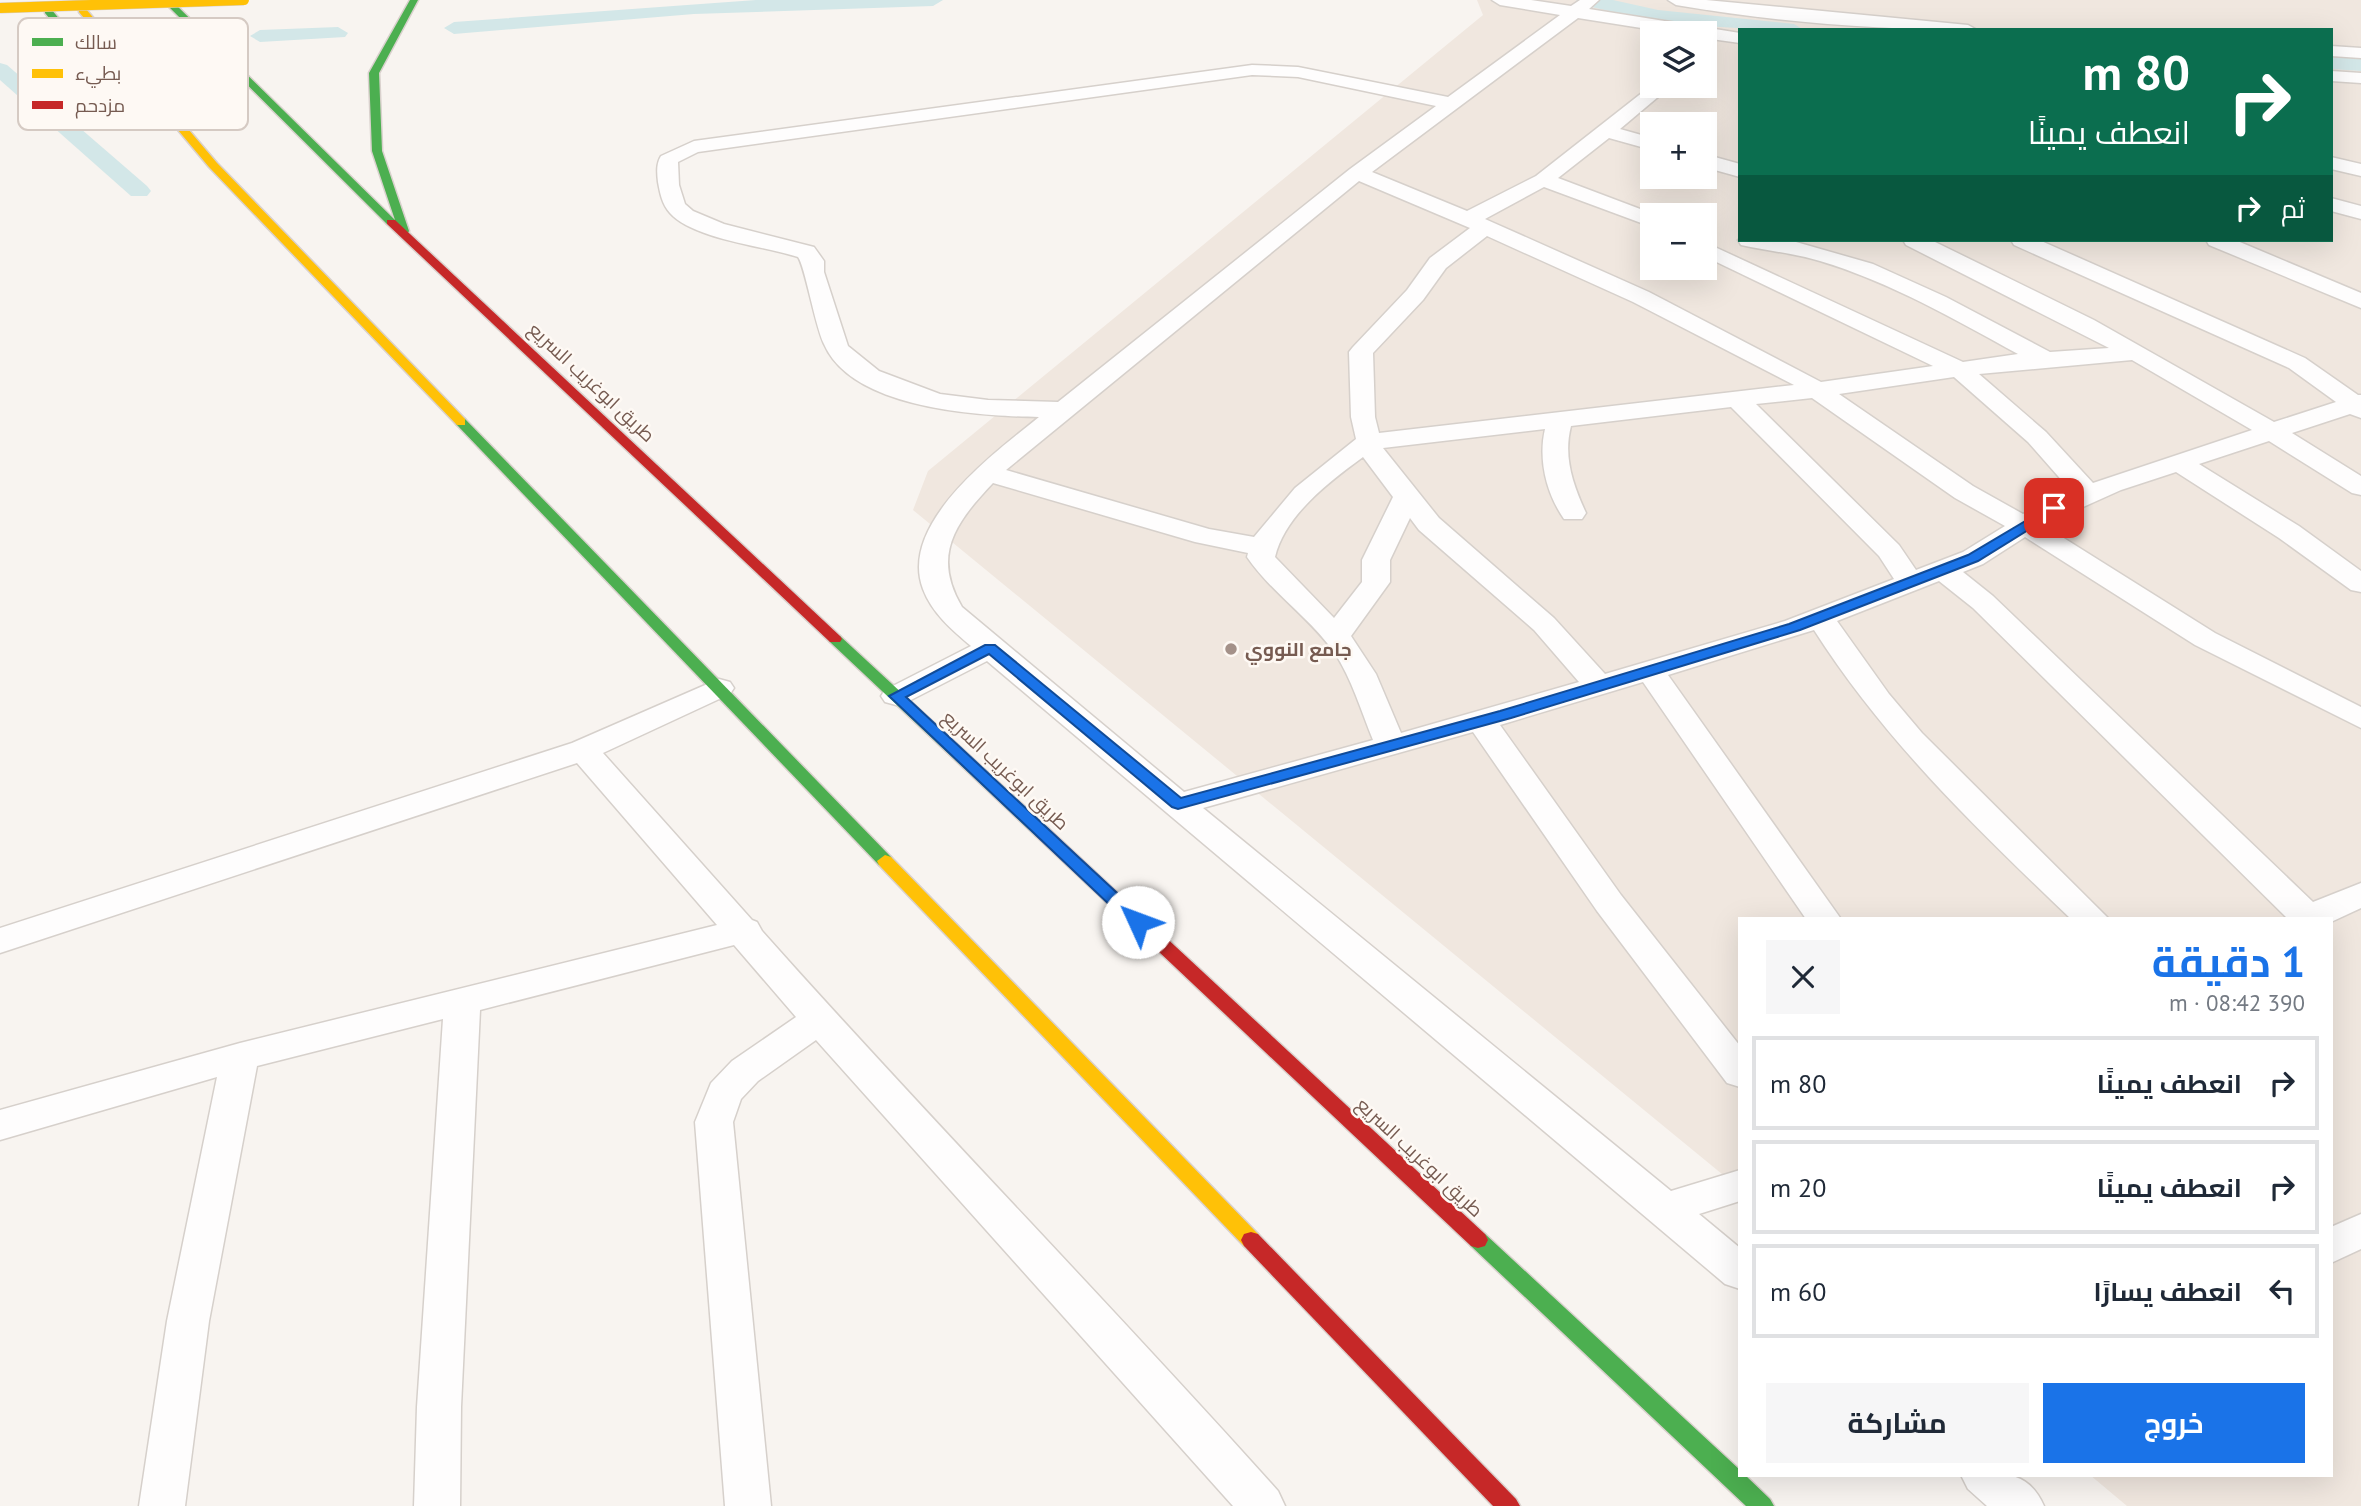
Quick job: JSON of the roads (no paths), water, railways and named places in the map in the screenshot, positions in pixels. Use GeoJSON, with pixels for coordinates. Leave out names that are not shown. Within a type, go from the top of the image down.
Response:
{"type":"FeatureCollection","features":[{"type":"Feature","properties":{"kind":"main road","name":"طريق ابوغريب السريع"},"geometry":{"type":"LineString","coordinates":[[166,0],[184,18]]}},
{"type":"Feature","properties":{"kind":"main road"},"geometry":{"type":"LineString","coordinates":[[0,8],[244,0]]}},
{"type":"Feature","properties":{"kind":"main road"},"geometry":{"type":"LineString","coordinates":[[405,237],[377,151],[374,73],[414,0]]}},
{"type":"Feature","properties":{"kind":"main road"},"geometry":{"type":"LineString","coordinates":[[404,20],[429,0]]}},
{"type":"Feature","properties":{"kind":"main road"},"geometry":{"type":"LineString","coordinates":[[43,4],[54,18]]}},
{"type":"Feature","properties":{"kind":"main road"},"geometry":{"type":"LineString","coordinates":[[77,4],[89,18]]}},
{"type":"Feature","properties":{"kind":"main road","name":"طريق ابوغريب السريع"},"geometry":{"type":"LineString","coordinates":[[248,81],[405,237],[1762,1506]]}},
{"type":"Feature","properties":{"kind":"main road"},"geometry":{"type":"LineString","coordinates":[[169,130],[213,165]]}},
{"type":"Feature","properties":{"kind":"main road"},"geometry":{"type":"LineString","coordinates":[[183,130],[213,165],[1508,1506]]}},
{"type":"Feature","properties":{"kind":"street"},"geometry":{"type":"LineString","coordinates":[[1500,0],[1582,6],[1650,21]]}},
{"type":"Feature","properties":{"kind":"street"},"geometry":{"type":"LineString","coordinates":[[1676,0],[1735,10],[1945,28]]}},
{"type":"Feature","properties":{"kind":"street"},"geometry":{"type":"LineString","coordinates":[[1582,6],[1357,173],[988,473],[958,502],[942,527],[936,541],[934,568],[949,610],[990,648],[1738,1270]]}},
{"type":"Feature","properties":{"kind":"street"},"geometry":{"type":"LineString","coordinates":[[2333,51],[2361,53]]}},
{"type":"Feature","properties":{"kind":"street"},"geometry":{"type":"LineString","coordinates":[[1063,410],[982,408],[933,401],[891,387],[862,371],[840,353],[813,272],[813,261],[806,252],[706,225],[688,216],[677,208],[666,171],[668,160],[694,148],[1252,70],[1277,69],[1317,75],[1449,103]]}},
{"type":"Feature","properties":{"kind":"street"},"geometry":{"type":"LineString","coordinates":[[2333,76],[2361,78]]}},
{"type":"Feature","properties":{"kind":"street"},"geometry":{"type":"LineString","coordinates":[[1600,686],[1544,624],[1429,524],[1371,451],[1363,417],[1361,352],[1415,295],[1438,263],[1477,223],[1543,180],[1647,98]]}},
{"type":"Feature","properties":{"kind":"street"},"geometry":{"type":"LineString","coordinates":[[1606,131],[1640,141]]}},
{"type":"Feature","properties":{"kind":"street"},"geometry":{"type":"LineString","coordinates":[[2333,163],[2361,170]]}},
{"type":"Feature","properties":{"kind":"street"},"geometry":{"type":"LineString","coordinates":[[1717,164],[1738,171]]}},
{"type":"Feature","properties":{"kind":"street"},"geometry":{"type":"LineString","coordinates":[[1357,173],[1389,184],[1641,297],[1817,390],[1964,492],[2025,526],[2205,639],[2361,719]]}},
{"type":"Feature","properties":{"kind":"street"},"geometry":{"type":"LineString","coordinates":[[1543,180],[1640,216]]}},
{"type":"Feature","properties":{"kind":"street"},"geometry":{"type":"LineString","coordinates":[[2333,205],[2361,213]]}},
{"type":"Feature","properties":{"kind":"street"},"geometry":{"type":"LineString","coordinates":[[1717,238],[1738,239]]}},
{"type":"Feature","properties":{"kind":"street"},"geometry":{"type":"LineString","coordinates":[[1761,242],[1819,252],[1882,275],[2044,358]]}},
{"type":"Feature","properties":{"kind":"street"},"geometry":{"type":"LineString","coordinates":[[1918,242],[1996,279],[2272,429],[2361,487]]}},
{"type":"Feature","properties":{"kind":"street"},"geometry":{"type":"LineString","coordinates":[[2026,242],[2297,363],[2358,406]]}},
{"type":"Feature","properties":{"kind":"street"},"geometry":{"type":"LineString","coordinates":[[2222,242],[2361,301]]}},
{"type":"Feature","properties":{"kind":"street"},"geometry":{"type":"LineString","coordinates":[[1717,254],[1959,369],[2002,404],[2088,494]]}},
{"type":"Feature","properties":{"kind":"street"},"geometry":{"type":"LineString","coordinates":[[1391,745],[1354,661],[1336,636],[1269,570],[1261,557],[1261,547],[1277,521],[1350,451],[1368,442],[1737,400],[2044,358],[2133,353]]}},
{"type":"Feature","properties":{"kind":"street"},"geometry":{"type":"LineString","coordinates":[[1737,400],[1889,551],[1911,583]]}},
{"type":"Feature","properties":{"kind":"street"},"geometry":{"type":"LineString","coordinates":[[1178,804],[1481,721],[1820,617],[1973,558],[2039,516],[2088,494],[2272,429],[2358,406]]}},
{"type":"Feature","properties":{"kind":"street"},"geometry":{"type":"LineString","coordinates":[[1560,420],[1554,454],[1557,479],[1573,513]]}},
{"type":"Feature","properties":{"kind":"street"},"geometry":{"type":"LineString","coordinates":[[2177,461],[2289,532],[2361,584]]}},
{"type":"Feature","properties":{"kind":"street"},"geometry":{"type":"LineString","coordinates":[[988,473],[1205,536],[1261,547]]}},
{"type":"Feature","properties":{"kind":"street"},"geometry":{"type":"LineString","coordinates":[[1336,636],[1376,582],[1377,560],[1407,496]]}},
{"type":"Feature","properties":{"kind":"street"},"geometry":{"type":"LineString","coordinates":[[1943,570],[1983,602],[2307,917]]}},
{"type":"Feature","properties":{"kind":"street"},"geometry":{"type":"LineString","coordinates":[[1820,617],[1848,663],[1899,728],[1962,795],[2090,917]]}},
{"type":"Feature","properties":{"kind":"street"},"geometry":{"type":"LineString","coordinates":[[897,696],[990,648]]}},
{"type":"Feature","properties":{"kind":"street"},"geometry":{"type":"LineString","coordinates":[[1650,670],[1823,917]]}},
{"type":"Feature","properties":{"kind":"street"},"geometry":{"type":"LineString","coordinates":[[0,941],[583,750],[719,688]]}},
{"type":"Feature","properties":{"kind":"street"},"geometry":{"type":"LineString","coordinates":[[1481,721],[1609,903],[1738,1070]]}},
{"type":"Feature","properties":{"kind":"street"},"geometry":{"type":"LineString","coordinates":[[583,750],[745,930],[819,1019],[1177,1409],[1262,1506]]}},
{"type":"Feature","properties":{"kind":"street"},"geometry":{"type":"LineString","coordinates":[[2310,917],[2361,894]]}},
{"type":"Feature","properties":{"kind":"street"},"geometry":{"type":"LineString","coordinates":[[0,1125],[240,1057],[745,930]]}},
{"type":"Feature","properties":{"kind":"street"},"geometry":{"type":"LineString","coordinates":[[437,1506],[439,1407],[461,1001]]}},
{"type":"Feature","properties":{"kind":"street"},"geometry":{"type":"LineString","coordinates":[[748,1506],[714,1122],[724,1093],[746,1071],[819,1019]]}},
{"type":"Feature","properties":{"kind":"street"},"geometry":{"type":"LineString","coordinates":[[162,1506],[188,1321],[240,1057]]}},
{"type":"Feature","properties":{"kind":"street"},"geometry":{"type":"LineString","coordinates":[[1665,1209],[1738,1186]]}},
{"type":"Feature","properties":{"kind":"street"},"geometry":{"type":"LineString","coordinates":[[2333,1245],[2361,1230]]}},
{"type":"Feature","properties":{"kind":"street"},"geometry":{"type":"LineString","coordinates":[[1986,1477],[2021,1506]]}},
{"type":"Feature","properties":{"kind":"waterway"},"geometry":{"type":"LineString","coordinates":[[454,28],[694,8],[933,0]]}},
{"type":"Feature","properties":{"kind":"waterway"},"geometry":{"type":"LineString","coordinates":[[1586,0],[1658,16],[1775,28]]}},
{"type":"Feature","properties":{"kind":"waterway"},"geometry":{"type":"LineString","coordinates":[[260,36],[338,33]]}},
{"type":"Feature","properties":{"kind":"waterway"},"geometry":{"type":"LineString","coordinates":[[2333,63],[2361,65]]}},
{"type":"Feature","properties":{"kind":"waterway"},"geometry":{"type":"LineString","coordinates":[[0,69],[18,85]]}},
{"type":"Feature","properties":{"kind":"waterway"},"geometry":{"type":"LineString","coordinates":[[70,130],[139,191]]}},
{"type":"Feature","properties":{"kind":"place","name":"جامع النووي"},"geometry":{"type":"Point","coordinates":[1231,649]}}]}
